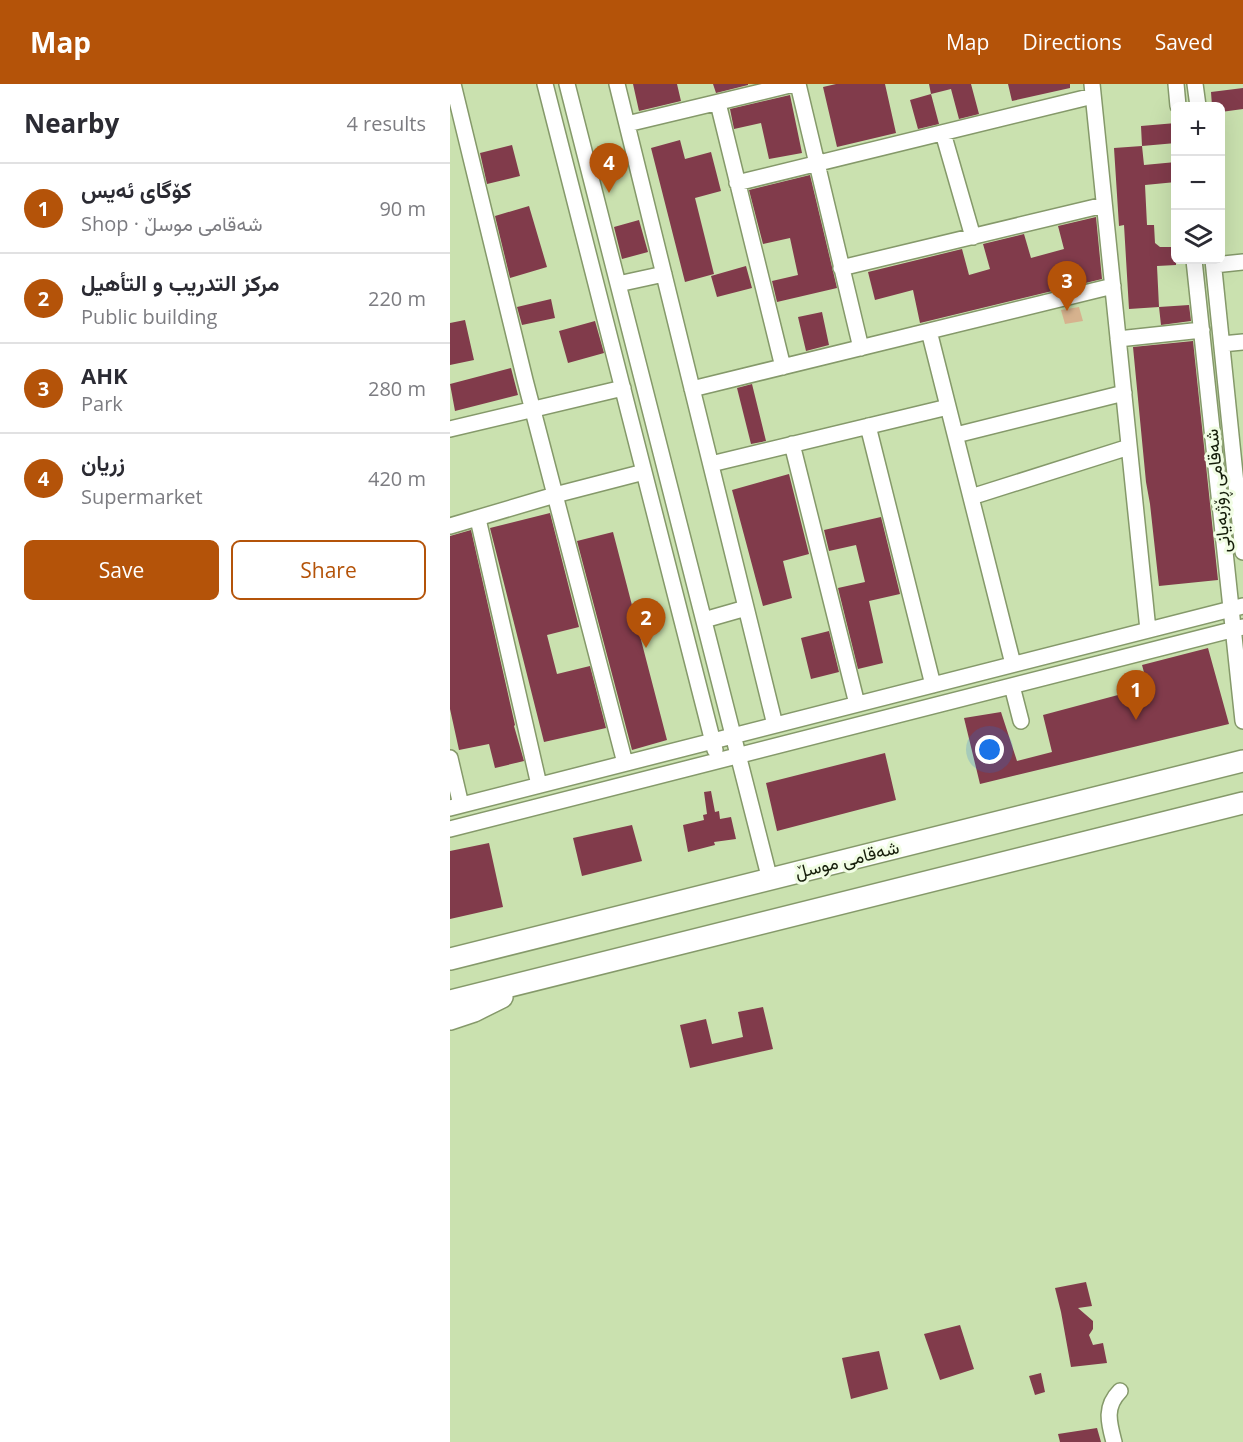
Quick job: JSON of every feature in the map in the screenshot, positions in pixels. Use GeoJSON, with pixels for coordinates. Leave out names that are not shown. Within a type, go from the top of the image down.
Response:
{"type":"FeatureCollection","features":[{"type":"Feature","properties":{"kind":"highway","name":"شەقامی موسڵ"},"geometry":{"type":"LineString","coordinates":[[450,959],[1243,761]]}},
{"type":"Feature","properties":{"kind":"highway"},"geometry":{"type":"LineString","coordinates":[[450,1001],[1243,803]]}},
{"type":"Feature","properties":{"kind":"highway"},"geometry":{"type":"LineString","coordinates":[[450,1024],[497,1000],[525,982]]}},
{"type":"Feature","properties":{"kind":"highway"},"geometry":{"type":"LineString","coordinates":[[450,1019],[474,1011]]}},
{"type":"Feature","properties":{"kind":"street"},"geometry":{"type":"LineString","coordinates":[[452,84],[532,410],[625,763]]}},
{"type":"Feature","properties":{"kind":"street"},"geometry":{"type":"LineString","coordinates":[[546,84],[718,761]]}},
{"type":"Feature","properties":{"kind":"street"},"geometry":{"type":"LineString","coordinates":[[567,84],[770,880]]}},
{"type":"Feature","properties":{"kind":"street"},"geometry":{"type":"LineString","coordinates":[[617,84],[775,725]]}},
{"type":"Feature","properties":{"kind":"street"},"geometry":{"type":"LineString","coordinates":[[627,124],[796,84],[861,348]]}},
{"type":"Feature","properties":{"kind":"street"},"geometry":{"type":"LineString","coordinates":[[1176,84],[1178,102]]}},
{"type":"Feature","properties":{"kind":"street"},"geometry":{"type":"LineString","coordinates":[[1195,84],[1197,102]]}},
{"type":"Feature","properties":{"kind":"street"},"geometry":{"type":"LineString","coordinates":[[737,183],[943,133],[1092,90],[1148,630]]}},
{"type":"Feature","properties":{"kind":"street"},"geometry":{"type":"LineString","coordinates":[[718,102],[783,367]]}},
{"type":"Feature","properties":{"kind":"street"},"geometry":{"type":"LineString","coordinates":[[943,133],[973,237]]}},
{"type":"Feature","properties":{"kind":"street"},"geometry":{"type":"LineString","coordinates":[[841,268],[1104,205]]}},
{"type":"Feature","properties":{"kind":"street"},"geometry":{"type":"LineString","coordinates":[[1225,262],[1243,262]]}},
{"type":"Feature","properties":{"kind":"street","name":"شەقامی ڕۆژبەیانی"},"geometry":{"type":"LineString","coordinates":[[1194,264],[1237,608],[1243,722]]}},
{"type":"Feature","properties":{"kind":"street","name":"شەقامی ڕۆژبەیانی"},"geometry":{"type":"LineString","coordinates":[[1214,264],[1222,344],[1237,422],[1243,552]]}},
{"type":"Feature","properties":{"kind":"street"},"geometry":{"type":"LineString","coordinates":[[618,284],[664,274]]}},
{"type":"Feature","properties":{"kind":"street"},"geometry":{"type":"LineString","coordinates":[[692,389],[1113,286]]}},
{"type":"Feature","properties":{"kind":"street"},"geometry":{"type":"LineString","coordinates":[[603,312],[624,306]]}},
{"type":"Feature","properties":{"kind":"street"},"geometry":{"type":"LineString","coordinates":[[1118,339],[1202,330]]}},
{"type":"Feature","properties":{"kind":"street"},"geometry":{"type":"LineString","coordinates":[[929,331],[1013,664]]}},
{"type":"Feature","properties":{"kind":"street"},"geometry":{"type":"LineString","coordinates":[[1222,344],[1243,342]]}},
{"type":"Feature","properties":{"kind":"street"},"geometry":{"type":"LineString","coordinates":[[450,429],[623,388]]}},
{"type":"Feature","properties":{"kind":"street"},"geometry":{"type":"LineString","coordinates":[[956,435],[1124,393]]}},
{"type":"Feature","properties":{"kind":"street"},"geometry":{"type":"LineString","coordinates":[[711,464],[948,407]]}},
{"type":"Feature","properties":{"kind":"street"},"geometry":{"type":"LineString","coordinates":[[868,426],[933,685]]}},
{"type":"Feature","properties":{"kind":"street"},"geometry":{"type":"LineString","coordinates":[[792,444],[857,704]]}},
{"type":"Feature","properties":{"kind":"street"},"geometry":{"type":"LineString","coordinates":[[971,497],[1129,447]]}},
{"type":"Feature","properties":{"kind":"street"},"geometry":{"type":"LineString","coordinates":[[450,526],[644,472]]}},
{"type":"Feature","properties":{"kind":"street"},"geometry":{"type":"LineString","coordinates":[[478,519],[539,785]]}},
{"type":"Feature","properties":{"kind":"street"},"geometry":{"type":"LineString","coordinates":[[704,620],[746,608]]}},
{"type":"Feature","properties":{"kind":"street"},"geometry":{"type":"LineString","coordinates":[[450,758],[455,806],[1237,608]]}},
{"type":"Feature","properties":{"kind":"street"},"geometry":{"type":"LineString","coordinates":[[450,829],[1238,628]]}},
{"type":"Feature","properties":{"kind":"street"},"geometry":{"type":"LineString","coordinates":[[968,676],[974,695]]}},
{"type":"Feature","properties":{"kind":"street"},"geometry":{"type":"LineString","coordinates":[[1012,686],[1021,721]]}},
{"type":"Feature","properties":{"kind":"street"},"geometry":{"type":"LineString","coordinates":[[1114,1442],[1108,1413],[1112,1401],[1120,1391]]}},
{"type":"Feature","properties":{"kind":"shaded area"},"geometry":{"type":"Polygon","coordinates":[[[1079,307],[1083,321],[1065,324],[1061,310],[1079,307]]]}},
{"type":"Feature","properties":{"kind":"building"},"geometry":{"type":"Polygon","coordinates":[[[633,84],[677,84],[681,101],[639,111],[633,84]]]}},
{"type":"Feature","properties":{"kind":"building"},"geometry":{"type":"Polygon","coordinates":[[[713,84],[748,84],[748,85],[716,93],[713,84]]]}},
{"type":"Feature","properties":{"kind":"building"},"geometry":{"type":"Polygon","coordinates":[[[836,84],[885,84],[896,133],[837,147],[823,87],[836,84]]]}},
{"type":"Feature","properties":{"kind":"building"},"geometry":{"type":"Polygon","coordinates":[[[929,84],[971,84],[979,114],[959,119],[951,89],[931,94],[929,84]]]}},
{"type":"Feature","properties":{"kind":"building"},"geometry":{"type":"Polygon","coordinates":[[[1008,84],[1070,84],[1070,88],[1012,101],[1008,84]]]}},
{"type":"Feature","properties":{"kind":"building"},"geometry":{"type":"Polygon","coordinates":[[[1243,88],[1243,109],[1225,111],[1225,102],[1212,102],[1211,92],[1243,88]]]}},
{"type":"Feature","properties":{"kind":"building"},"geometry":{"type":"Polygon","coordinates":[[[931,94],[939,124],[918,129],[910,100],[931,94]]]}},
{"type":"Feature","properties":{"kind":"building"},"geometry":{"type":"Polygon","coordinates":[[[790,95],[802,153],[769,159],[761,123],[734,129],[730,109],[790,95]]]}},
{"type":"Feature","properties":{"kind":"building"},"geometry":{"type":"Polygon","coordinates":[[[1171,123],[1171,143],[1142,146],[1141,126],[1171,123]]]}},
{"type":"Feature","properties":{"kind":"building"},"geometry":{"type":"Polygon","coordinates":[[[680,140],[685,159],[711,152],[721,191],[695,198],[714,274],[685,282],[651,148],[680,140]]]}},
{"type":"Feature","properties":{"kind":"building"},"geometry":{"type":"Polygon","coordinates":[[[512,145],[520,176],[487,184],[480,153],[512,145]]]}},
{"type":"Feature","properties":{"kind":"building"},"geometry":{"type":"Polygon","coordinates":[[[1142,146],[1144,165],[1171,162],[1171,182],[1145,185],[1147,225],[1154,225],[1155,243],[1160,247],[1171,247],[1171,264],[1176,264],[1157,266],[1159,307],[1129,309],[1124,225],[1119,226],[1114,148],[1142,146]]]}},
{"type":"Feature","properties":{"kind":"building"},"geometry":{"type":"Polygon","coordinates":[[[810,175],[837,288],[777,302],[772,281],[798,275],[790,238],[763,244],[749,190],[810,175]]]}},
{"type":"Feature","properties":{"kind":"building"},"geometry":{"type":"Polygon","coordinates":[[[529,206],[547,267],[510,278],[495,216],[529,206]]]}},
{"type":"Feature","properties":{"kind":"building"},"geometry":{"type":"Polygon","coordinates":[[[1096,217],[1102,279],[920,323],[913,290],[875,300],[868,272],[962,249],[969,275],[990,269],[983,244],[1024,234],[1031,258],[1064,249],[1058,226],[1096,217]]]}},
{"type":"Feature","properties":{"kind":"building"},"geometry":{"type":"Polygon","coordinates":[[[639,220],[648,252],[622,259],[614,227],[639,220]]]}},
{"type":"Feature","properties":{"kind":"building"},"geometry":{"type":"Polygon","coordinates":[[[746,266],[752,288],[717,297],[711,276],[746,266]]]}},
{"type":"Feature","properties":{"kind":"building"},"geometry":{"type":"Polygon","coordinates":[[[551,299],[555,318],[522,325],[517,307],[551,299]]]}},
{"type":"Feature","properties":{"kind":"building"},"geometry":{"type":"Polygon","coordinates":[[[1189,305],[1191,321],[1161,325],[1159,307],[1189,305]]]}},
{"type":"Feature","properties":{"kind":"building"},"geometry":{"type":"Polygon","coordinates":[[[822,312],[829,345],[806,351],[798,317],[822,312]]]}},
{"type":"Feature","properties":{"kind":"building"},"geometry":{"type":"Polygon","coordinates":[[[465,320],[474,360],[450,365],[450,323],[465,320]]]}},
{"type":"Feature","properties":{"kind":"building"},"geometry":{"type":"Polygon","coordinates":[[[595,321],[604,353],[568,363],[559,331],[595,321]]]}},
{"type":"Feature","properties":{"kind":"building"},"geometry":{"type":"Polygon","coordinates":[[[1193,341],[1218,580],[1159,586],[1133,347],[1193,341]]]}},
{"type":"Feature","properties":{"kind":"building"},"geometry":{"type":"Polygon","coordinates":[[[511,368],[518,395],[455,411],[450,384],[511,368]]]}},
{"type":"Feature","properties":{"kind":"building"},"geometry":{"type":"Polygon","coordinates":[[[752,384],[766,441],[751,444],[737,388],[752,384]]]}},
{"type":"Feature","properties":{"kind":"building"},"geometry":{"type":"Polygon","coordinates":[[[789,474],[809,554],[783,561],[792,598],[763,606],[732,490],[789,474]]]}},
{"type":"Feature","properties":{"kind":"building"},"geometry":{"type":"Polygon","coordinates":[[[550,513],[579,627],[547,635],[557,674],[590,666],[606,728],[544,742],[490,528],[550,513]]]}},
{"type":"Feature","properties":{"kind":"building"},"geometry":{"type":"Polygon","coordinates":[[[881,517],[900,594],[869,601],[883,663],[858,669],[838,588],[865,582],[856,545],[829,551],[824,530],[881,517]]]}},
{"type":"Feature","properties":{"kind":"building"},"geometry":{"type":"Polygon","coordinates":[[[471,530],[514,726],[524,761],[495,768],[489,744],[459,750],[450,709],[450,536],[471,530]]]}},
{"type":"Feature","properties":{"kind":"building"},"geometry":{"type":"Polygon","coordinates":[[[613,532],[667,740],[632,750],[577,541],[613,532]]]}},
{"type":"Feature","properties":{"kind":"building"},"geometry":{"type":"Polygon","coordinates":[[[829,631],[839,672],[811,679],[801,638],[829,631]]]}},
{"type":"Feature","properties":{"kind":"building"},"geometry":{"type":"Polygon","coordinates":[[[1208,648],[1229,724],[980,784],[964,718],[1001,712],[1017,761],[1052,752],[1043,715],[1148,687],[1142,665],[1208,648]]]}},
{"type":"Feature","properties":{"kind":"building"},"geometry":{"type":"Polygon","coordinates":[[[885,753],[896,800],[777,831],[766,783],[885,753]]]}},
{"type":"Feature","properties":{"kind":"building"},"geometry":{"type":"Polygon","coordinates":[[[711,791],[715,812],[719,811],[720,819],[731,817],[736,839],[714,842],[715,845],[688,852],[683,825],[704,820],[703,815],[707,814],[704,792],[711,791]]]}},
{"type":"Feature","properties":{"kind":"building"},"geometry":{"type":"Polygon","coordinates":[[[632,825],[642,861],[582,876],[573,838],[632,825]]]}},
{"type":"Feature","properties":{"kind":"building"},"geometry":{"type":"Polygon","coordinates":[[[489,843],[503,907],[450,919],[450,851],[489,843]]]}},
{"type":"Feature","properties":{"kind":"building"},"geometry":{"type":"Polygon","coordinates":[[[763,1007],[773,1049],[690,1068],[680,1025],[706,1019],[712,1044],[743,1037],[738,1012],[763,1007]]]}},
{"type":"Feature","properties":{"kind":"building"},"geometry":{"type":"Polygon","coordinates":[[[1086,1282],[1092,1306],[1078,1308],[1093,1321],[1093,1329],[1089,1335],[1093,1345],[1103,1343],[1107,1363],[1071,1367],[1055,1288],[1086,1282]]]}},
{"type":"Feature","properties":{"kind":"building"},"geometry":{"type":"Polygon","coordinates":[[[960,1325],[974,1369],[940,1380],[924,1334],[960,1325]]]}},
{"type":"Feature","properties":{"kind":"building"},"geometry":{"type":"Polygon","coordinates":[[[879,1351],[888,1389],[851,1399],[842,1358],[879,1351]]]}},
{"type":"Feature","properties":{"kind":"building"},"geometry":{"type":"Polygon","coordinates":[[[1041,1373],[1045,1392],[1035,1395],[1029,1376],[1041,1373]]]}},
{"type":"Feature","properties":{"kind":"building"},"geometry":{"type":"Polygon","coordinates":[[[1097,1428],[1101,1442],[1060,1442],[1058,1434],[1097,1428]]]}},
{"type":"Feature","properties":{"kind":"place","name":"زریان"},"geometry":{"type":"Point","coordinates":[609,193]}},
{"type":"Feature","properties":{"kind":"place","name":"AHK"},"geometry":{"type":"Point","coordinates":[1067,311]}},
{"type":"Feature","properties":{"kind":"place","name":"مركز التدريب و التأهيل"},"geometry":{"type":"Point","coordinates":[646,648]}},
{"type":"Feature","properties":{"kind":"place","name":"کۆگای ئەیس"},"geometry":{"type":"Point","coordinates":[1136,720]}}]}
